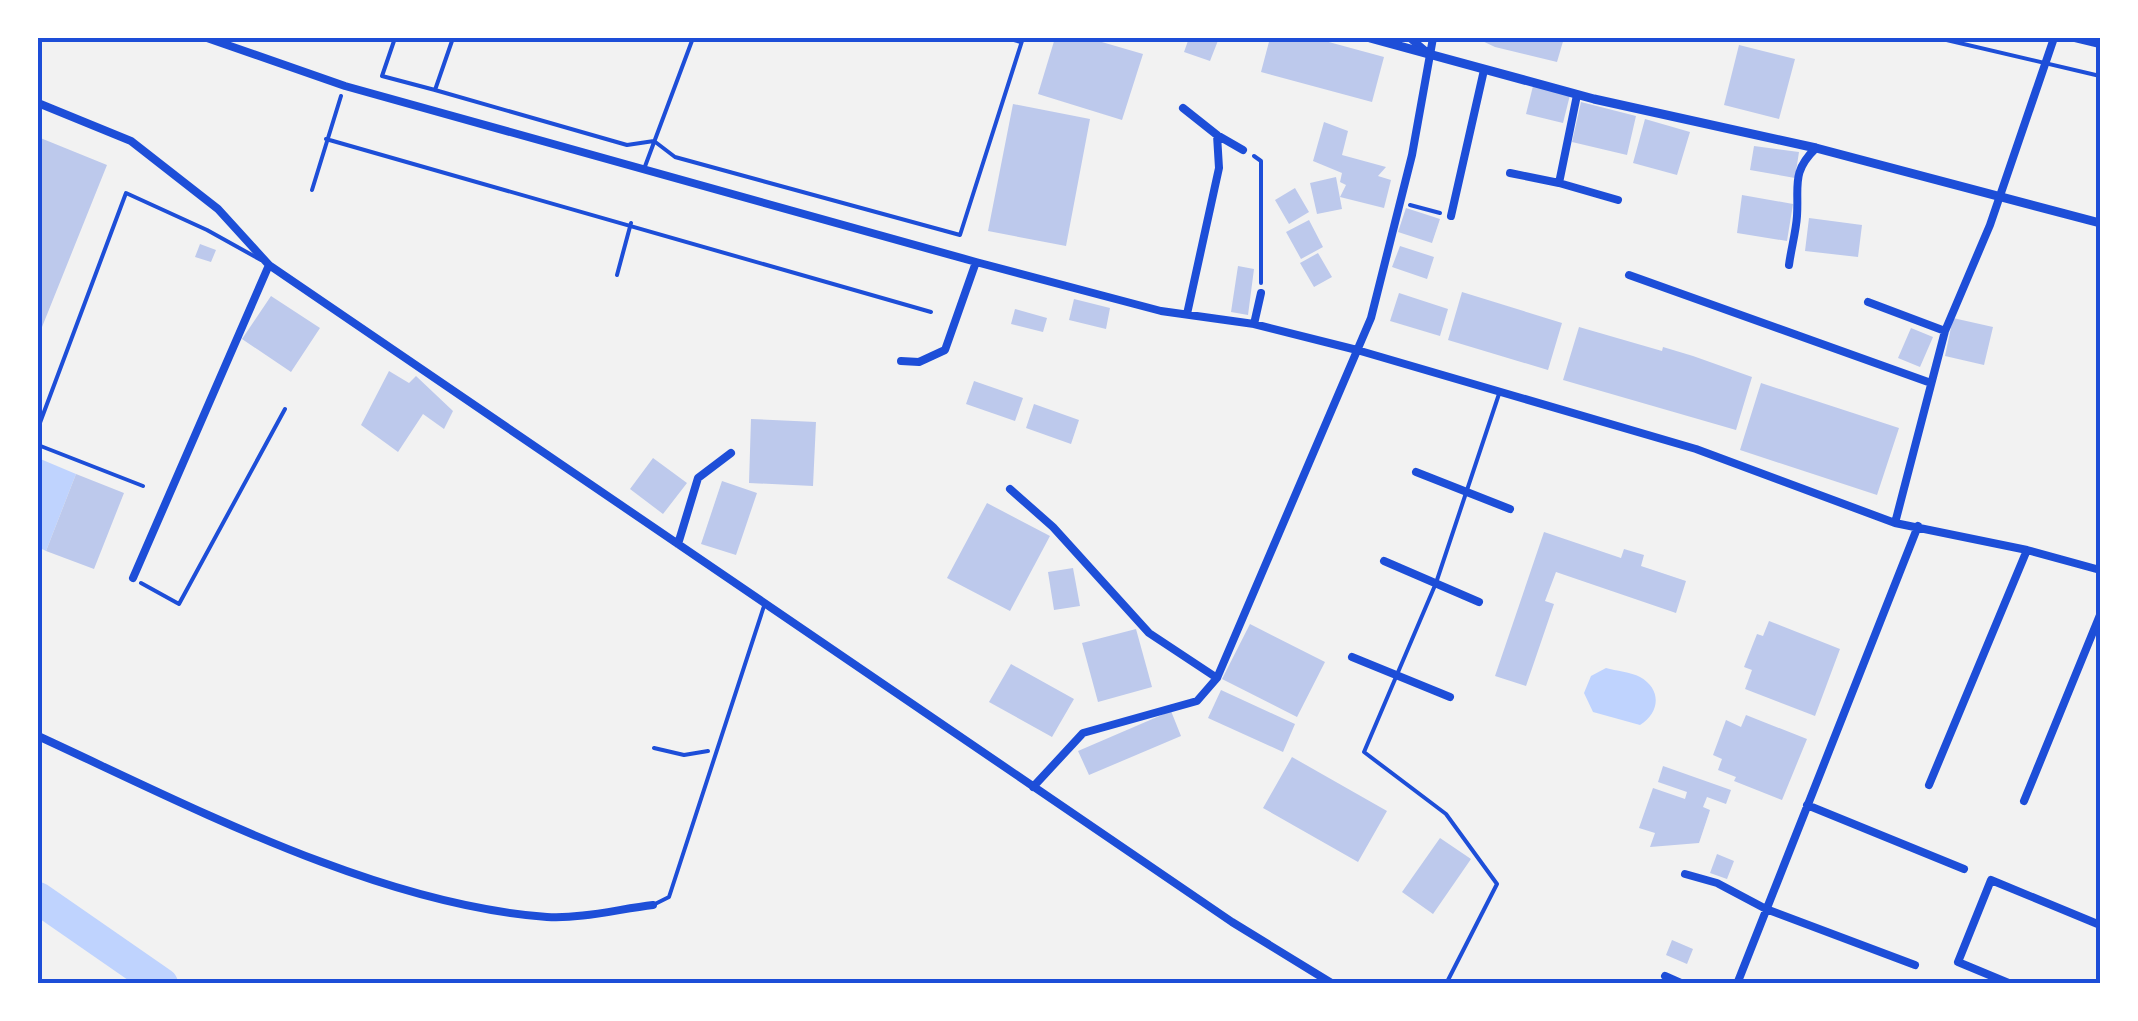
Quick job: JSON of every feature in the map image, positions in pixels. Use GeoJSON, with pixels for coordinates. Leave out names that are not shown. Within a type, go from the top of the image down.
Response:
{"type":"FeatureCollection","features":[{"type":"Feature","properties":{"kind":"street"},"geometry":{"type":"LineString","coordinates":[[207,38],[345,86],[976,262],[1162,311],[1254,324],[1357,350],[1696,449],[1895,523],[2100,570]]}},
{"type":"Feature","properties":{"kind":"street"},"geometry":{"type":"LineString","coordinates":[[1370,38],[1577,95],[1816,148],[2100,222]]}},
{"type":"Feature","properties":{"kind":"street"},"geometry":{"type":"LineString","coordinates":[[1410,38],[1429,54]]}},
{"type":"Feature","properties":{"kind":"street"},"geometry":{"type":"LineString","coordinates":[[1033,787],[1083,733],[1196,702],[1216,678],[1371,318],[1401,202],[1433,38]]}},
{"type":"Feature","properties":{"kind":"street"},"geometry":{"type":"LineString","coordinates":[[1895,523],[1945,332],[2000,198],[2054,38]]}},
{"type":"Feature","properties":{"kind":"street"},"geometry":{"type":"LineString","coordinates":[[2075,38],[2100,44]]}},
{"type":"Feature","properties":{"kind":"street"},"geometry":{"type":"LineString","coordinates":[[1451,216],[1484,70]]}},
{"type":"Feature","properties":{"kind":"street"},"geometry":{"type":"LineString","coordinates":[[1559,183],[1577,95]]}},
{"type":"Feature","properties":{"kind":"street"},"geometry":{"type":"LineString","coordinates":[[38,103],[132,141],[218,209],[270,265],[764,606],[1232,922],[1333,984]]}},
{"type":"Feature","properties":{"kind":"street"},"geometry":{"type":"LineString","coordinates":[[1183,108],[1243,150]]}},
{"type":"Feature","properties":{"kind":"street"},"geometry":{"type":"LineString","coordinates":[[1187,314],[1219,168],[1217,135]]}},
{"type":"Feature","properties":{"kind":"street"},"geometry":{"type":"LineString","coordinates":[[1789,265],[1797,214],[1794,188],[1804,160],[1816,148]]}},
{"type":"Feature","properties":{"kind":"street"},"geometry":{"type":"LineString","coordinates":[[1510,173],[1618,200]]}},
{"type":"Feature","properties":{"kind":"street"},"geometry":{"type":"LineString","coordinates":[[901,360],[919,362],[945,350],[976,262]]}},
{"type":"Feature","properties":{"kind":"street"},"geometry":{"type":"LineString","coordinates":[[133,578],[270,265]]}},
{"type":"Feature","properties":{"kind":"street"},"geometry":{"type":"LineString","coordinates":[[1630,276],[1930,383]]}},
{"type":"Feature","properties":{"kind":"street"},"geometry":{"type":"LineString","coordinates":[[1254,324],[1261,293]]}},
{"type":"Feature","properties":{"kind":"street"},"geometry":{"type":"LineString","coordinates":[[1868,302],[1945,332]]}},
{"type":"Feature","properties":{"kind":"street"},"geometry":{"type":"LineString","coordinates":[[678,544],[698,478],[731,453]]}},
{"type":"Feature","properties":{"kind":"street"},"geometry":{"type":"LineString","coordinates":[[1416,472],[1510,509]]}},
{"type":"Feature","properties":{"kind":"street"},"geometry":{"type":"LineString","coordinates":[[1010,489],[1053,526],[1148,633],[1216,678]]}},
{"type":"Feature","properties":{"kind":"street"},"geometry":{"type":"LineString","coordinates":[[1736,984],[1918,526]]}},
{"type":"Feature","properties":{"kind":"street"},"geometry":{"type":"LineString","coordinates":[[1929,785],[2026,550]]}},
{"type":"Feature","properties":{"kind":"street"},"geometry":{"type":"LineString","coordinates":[[1384,561],[1479,602]]}},
{"type":"Feature","properties":{"kind":"street"},"geometry":{"type":"LineString","coordinates":[[2024,800],[2100,616]]}},
{"type":"Feature","properties":{"kind":"street"},"geometry":{"type":"LineString","coordinates":[[1352,656],[1450,697]]}},
{"type":"Feature","properties":{"kind":"street"},"geometry":{"type":"LineString","coordinates":[[38,736],[171,798],[337,868],[434,897],[510,913],[552,917],[653,905]]}},
{"type":"Feature","properties":{"kind":"street"},"geometry":{"type":"LineString","coordinates":[[1807,806],[1964,869]]}},
{"type":"Feature","properties":{"kind":"street"},"geometry":{"type":"LineString","coordinates":[[1685,874],[1717,882],[1766,909],[1915,964]]}},
{"type":"Feature","properties":{"kind":"street"},"geometry":{"type":"LineString","coordinates":[[2011,984],[1958,962],[1991,880],[2100,924]]}},
{"type":"Feature","properties":{"kind":"street"},"geometry":{"type":"LineString","coordinates":[[1665,976],[1683,984]]}},
{"type":"Feature","properties":{"kind":"lane"},"geometry":{"type":"LineString","coordinates":[[395,38],[382,76],[627,145],[654,141],[675,157],[960,235],[1022,40],[1007,38]]}},
{"type":"Feature","properties":{"kind":"lane"},"geometry":{"type":"LineString","coordinates":[[435,90],[453,38]]}},
{"type":"Feature","properties":{"kind":"lane"},"geometry":{"type":"LineString","coordinates":[[644,169],[692,38]]}},
{"type":"Feature","properties":{"kind":"lane"},"geometry":{"type":"LineString","coordinates":[[1938,38],[2100,76]]}},
{"type":"Feature","properties":{"kind":"lane"},"geometry":{"type":"LineString","coordinates":[[38,428],[126,193],[207,230],[270,265]]}},
{"type":"Feature","properties":{"kind":"lane"},"geometry":{"type":"LineString","coordinates":[[1446,984],[1497,884],[1446,814],[1364,752],[1436,583],[1500,391]]}},
{"type":"Feature","properties":{"kind":"lane"},"geometry":{"type":"LineString","coordinates":[[38,445],[143,486]]}},
{"type":"Feature","properties":{"kind":"lane"},"geometry":{"type":"LineString","coordinates":[[653,905],[669,897],[764,606]]}},
{"type":"Feature","properties":{"kind":"path"},"geometry":{"type":"LineString","coordinates":[[312,190],[345,86]]}},
{"type":"Feature","properties":{"kind":"path"},"geometry":{"type":"LineString","coordinates":[[326,140],[932,312]]}},
{"type":"Feature","properties":{"kind":"path"},"geometry":{"type":"LineString","coordinates":[[1243,150],[1260,161],[1261,293]]}},
{"type":"Feature","properties":{"kind":"path"},"geometry":{"type":"LineString","coordinates":[[1401,202],[1451,216]]}},
{"type":"Feature","properties":{"kind":"path"},"geometry":{"type":"LineString","coordinates":[[617,275],[631,224]]}},
{"type":"Feature","properties":{"kind":"path"},"geometry":{"type":"LineString","coordinates":[[133,578],[179,604],[285,408]]}},
{"type":"Feature","properties":{"kind":"path"},"geometry":{"type":"LineString","coordinates":[[654,748],[684,755],[716,750]]}},
{"type":"Feature","properties":{"kind":"water"},"geometry":{"type":"Polygon","coordinates":[[[38,458],[76,474],[46,551],[38,547],[38,458]]]}},
{"type":"Feature","properties":{"kind":"water"},"geometry":{"type":"Polygon","coordinates":[[[1606,668],[1636,675],[1652,688],[1655,708],[1640,725],[1593,712],[1584,693],[1591,676],[1606,668]]]}},
{"type":"Feature","properties":{"kind":"building"},"geometry":{"type":"Polygon","coordinates":[[[1055,38],[1088,38],[1143,54],[1122,120],[1038,94],[1055,38]]]}},
{"type":"Feature","properties":{"kind":"building"},"geometry":{"type":"Polygon","coordinates":[[[1189,38],[1219,38],[1210,61],[1184,52],[1189,38]]]}},
{"type":"Feature","properties":{"kind":"building"},"geometry":{"type":"Polygon","coordinates":[[[1270,38],[1314,38],[1384,57],[1372,102],[1261,72],[1270,38]]]}},
{"type":"Feature","properties":{"kind":"building"},"geometry":{"type":"Polygon","coordinates":[[[1476,38],[1564,38],[1557,62],[1495,47],[1476,38]]]}},
{"type":"Feature","properties":{"kind":"building"},"geometry":{"type":"Polygon","coordinates":[[[1739,45],[1795,59],[1779,119],[1724,105],[1739,45]]]}},
{"type":"Feature","properties":{"kind":"building"},"geometry":{"type":"Polygon","coordinates":[[[1533,86],[1570,95],[1563,123],[1526,114],[1533,86]]]}},
{"type":"Feature","properties":{"kind":"building"},"geometry":{"type":"Polygon","coordinates":[[[1581,102],[1636,116],[1627,155],[1572,142],[1581,102]]]}},
{"type":"Feature","properties":{"kind":"building"},"geometry":{"type":"Polygon","coordinates":[[[1013,104],[1090,119],[1066,246],[988,231],[1013,104]]]}},
{"type":"Feature","properties":{"kind":"building"},"geometry":{"type":"Polygon","coordinates":[[[1645,119],[1690,132],[1677,175],[1633,163],[1645,119]]]}},
{"type":"Feature","properties":{"kind":"building"},"geometry":{"type":"Polygon","coordinates":[[[1324,122],[1348,131],[1342,155],[1386,167],[1378,176],[1391,180],[1384,208],[1340,197],[1346,185],[1340,182],[1342,173],[1313,161],[1324,122]]]}},
{"type":"Feature","properties":{"kind":"building"},"geometry":{"type":"Polygon","coordinates":[[[38,137],[107,165],[38,337],[38,137]]]}},
{"type":"Feature","properties":{"kind":"building"},"geometry":{"type":"Polygon","coordinates":[[[1754,146],[1799,152],[1795,178],[1750,170],[1754,146]]]}},
{"type":"Feature","properties":{"kind":"building"},"geometry":{"type":"Polygon","coordinates":[[[1336,177],[1342,209],[1317,214],[1310,183],[1336,177]]]}},
{"type":"Feature","properties":{"kind":"building"},"geometry":{"type":"Polygon","coordinates":[[[1295,188],[1309,212],[1289,224],[1275,200],[1295,188]]]}},
{"type":"Feature","properties":{"kind":"building"},"geometry":{"type":"Polygon","coordinates":[[[1742,195],[1793,204],[1787,241],[1737,233],[1742,195]]]}},
{"type":"Feature","properties":{"kind":"building"},"geometry":{"type":"Polygon","coordinates":[[[1406,208],[1440,219],[1432,243],[1398,232],[1406,208]]]}},
{"type":"Feature","properties":{"kind":"building"},"geometry":{"type":"Polygon","coordinates":[[[1809,218],[1862,225],[1858,257],[1805,251],[1809,218]]]}},
{"type":"Feature","properties":{"kind":"building"},"geometry":{"type":"Polygon","coordinates":[[[1309,220],[1323,247],[1301,259],[1286,232],[1309,220]]]}},
{"type":"Feature","properties":{"kind":"building"},"geometry":{"type":"Polygon","coordinates":[[[200,244],[216,250],[211,262],[195,257],[200,244]]]}},
{"type":"Feature","properties":{"kind":"building"},"geometry":{"type":"Polygon","coordinates":[[[1400,246],[1434,257],[1427,279],[1392,267],[1400,246]]]}},
{"type":"Feature","properties":{"kind":"building"},"geometry":{"type":"Polygon","coordinates":[[[1318,253],[1332,277],[1314,287],[1300,263],[1318,253]]]}},
{"type":"Feature","properties":{"kind":"building"},"geometry":{"type":"Polygon","coordinates":[[[1238,266],[1254,269],[1248,315],[1231,312],[1238,266]]]}},
{"type":"Feature","properties":{"kind":"building"},"geometry":{"type":"Polygon","coordinates":[[[1462,292],[1562,323],[1548,370],[1448,340],[1462,292]]]}},
{"type":"Feature","properties":{"kind":"building"},"geometry":{"type":"Polygon","coordinates":[[[1399,293],[1448,309],[1440,336],[1390,321],[1399,293]]]}},
{"type":"Feature","properties":{"kind":"building"},"geometry":{"type":"Polygon","coordinates":[[[271,296],[320,328],[291,372],[242,339],[271,296]]]}},
{"type":"Feature","properties":{"kind":"building"},"geometry":{"type":"Polygon","coordinates":[[[1074,299],[1110,308],[1106,329],[1069,320],[1074,299]]]}},
{"type":"Feature","properties":{"kind":"building"},"geometry":{"type":"Polygon","coordinates":[[[1015,309],[1047,318],[1043,332],[1011,324],[1015,309]]]}},
{"type":"Feature","properties":{"kind":"building"},"geometry":{"type":"Polygon","coordinates":[[[1953,318],[1993,327],[1984,365],[1945,356],[1953,318]]]}},
{"type":"Feature","properties":{"kind":"building"},"geometry":{"type":"Polygon","coordinates":[[[1579,327],[1662,351],[1663,347],[1752,377],[1736,430],[1563,380],[1579,327]]]}},
{"type":"Feature","properties":{"kind":"building"},"geometry":{"type":"Polygon","coordinates":[[[1911,328],[1933,337],[1920,367],[1898,358],[1911,328]]]}},
{"type":"Feature","properties":{"kind":"building"},"geometry":{"type":"Polygon","coordinates":[[[389,371],[409,383],[416,376],[453,411],[444,429],[423,414],[398,452],[361,425],[389,371]]]}},
{"type":"Feature","properties":{"kind":"building"},"geometry":{"type":"Polygon","coordinates":[[[974,381],[1023,398],[1015,421],[966,404],[974,381]]]}},
{"type":"Feature","properties":{"kind":"building"},"geometry":{"type":"Polygon","coordinates":[[[1761,383],[1899,428],[1877,495],[1740,450],[1761,383]]]}},
{"type":"Feature","properties":{"kind":"building"},"geometry":{"type":"Polygon","coordinates":[[[1034,404],[1079,420],[1071,444],[1026,428],[1034,404]]]}},
{"type":"Feature","properties":{"kind":"building"},"geometry":{"type":"Polygon","coordinates":[[[751,419],[816,422],[813,486],[749,483],[751,419]]]}},
{"type":"Feature","properties":{"kind":"building"},"geometry":{"type":"Polygon","coordinates":[[[653,458],[687,483],[663,514],[630,489],[653,458]]]}},
{"type":"Feature","properties":{"kind":"building"},"geometry":{"type":"Polygon","coordinates":[[[76,474],[124,493],[94,569],[46,551],[76,474]]]}},
{"type":"Feature","properties":{"kind":"building"},"geometry":{"type":"Polygon","coordinates":[[[722,481],[757,493],[736,555],[701,544],[722,481]]]}},
{"type":"Feature","properties":{"kind":"building"},"geometry":{"type":"Polygon","coordinates":[[[987,503],[1050,536],[1010,611],[947,578],[987,503]]]}},
{"type":"Feature","properties":{"kind":"building"},"geometry":{"type":"Polygon","coordinates":[[[1544,532],[1621,558],[1624,549],[1644,555],[1641,566],[1686,581],[1676,613],[1556,572],[1545,601],[1554,604],[1526,686],[1495,676],[1544,532]]]}},
{"type":"Feature","properties":{"kind":"building"},"geometry":{"type":"Polygon","coordinates":[[[1073,568],[1080,606],[1054,610],[1048,572],[1073,568]]]}},
{"type":"Feature","properties":{"kind":"building"},"geometry":{"type":"Polygon","coordinates":[[[1769,621],[1840,649],[1815,716],[1745,689],[1752,670],[1744,667],[1757,634],[1763,636],[1769,621]]]}},
{"type":"Feature","properties":{"kind":"building"},"geometry":{"type":"Polygon","coordinates":[[[1250,624],[1325,662],[1297,717],[1222,679],[1250,624]]]}},
{"type":"Feature","properties":{"kind":"building"},"geometry":{"type":"Polygon","coordinates":[[[1136,629],[1152,687],[1098,702],[1082,643],[1136,629]]]}},
{"type":"Feature","properties":{"kind":"building"},"geometry":{"type":"Polygon","coordinates":[[[1011,664],[1074,699],[1052,737],[989,702],[1011,664]]]}},
{"type":"Feature","properties":{"kind":"building"},"geometry":{"type":"Polygon","coordinates":[[[1221,690],[1295,724],[1283,752],[1208,718],[1221,690]]]}},
{"type":"Feature","properties":{"kind":"building"},"geometry":{"type":"Polygon","coordinates":[[[1171,711],[1181,736],[1089,775],[1078,751],[1171,711]]]}},
{"type":"Feature","properties":{"kind":"building"},"geometry":{"type":"Polygon","coordinates":[[[1746,715],[1807,739],[1782,800],[1734,781],[1736,777],[1718,770],[1722,759],[1713,755],[1726,720],[1741,727],[1746,715]]]}},
{"type":"Feature","properties":{"kind":"building"},"geometry":{"type":"Polygon","coordinates":[[[1292,757],[1387,811],[1358,862],[1263,808],[1292,757]]]}},
{"type":"Feature","properties":{"kind":"building"},"geometry":{"type":"Polygon","coordinates":[[[1663,766],[1731,790],[1726,804],[1707,797],[1703,807],[1710,810],[1699,843],[1650,847],[1655,833],[1639,828],[1653,788],[1685,799],[1687,792],[1658,782],[1663,766]]]}},
{"type":"Feature","properties":{"kind":"building"},"geometry":{"type":"Polygon","coordinates":[[[1440,838],[1471,859],[1433,914],[1402,892],[1440,838]]]}},
{"type":"Feature","properties":{"kind":"building"},"geometry":{"type":"Polygon","coordinates":[[[1717,854],[1734,861],[1727,879],[1710,873],[1717,854]]]}},
{"type":"Feature","properties":{"kind":"building"},"geometry":{"type":"Polygon","coordinates":[[[1672,940],[1693,949],[1687,964],[1666,955],[1672,940]]]}},
{"type":"Feature","properties":{"kind":"waterway"},"geometry":{"type":"LineString","coordinates":[[38,898],[162,984]]}}]}
